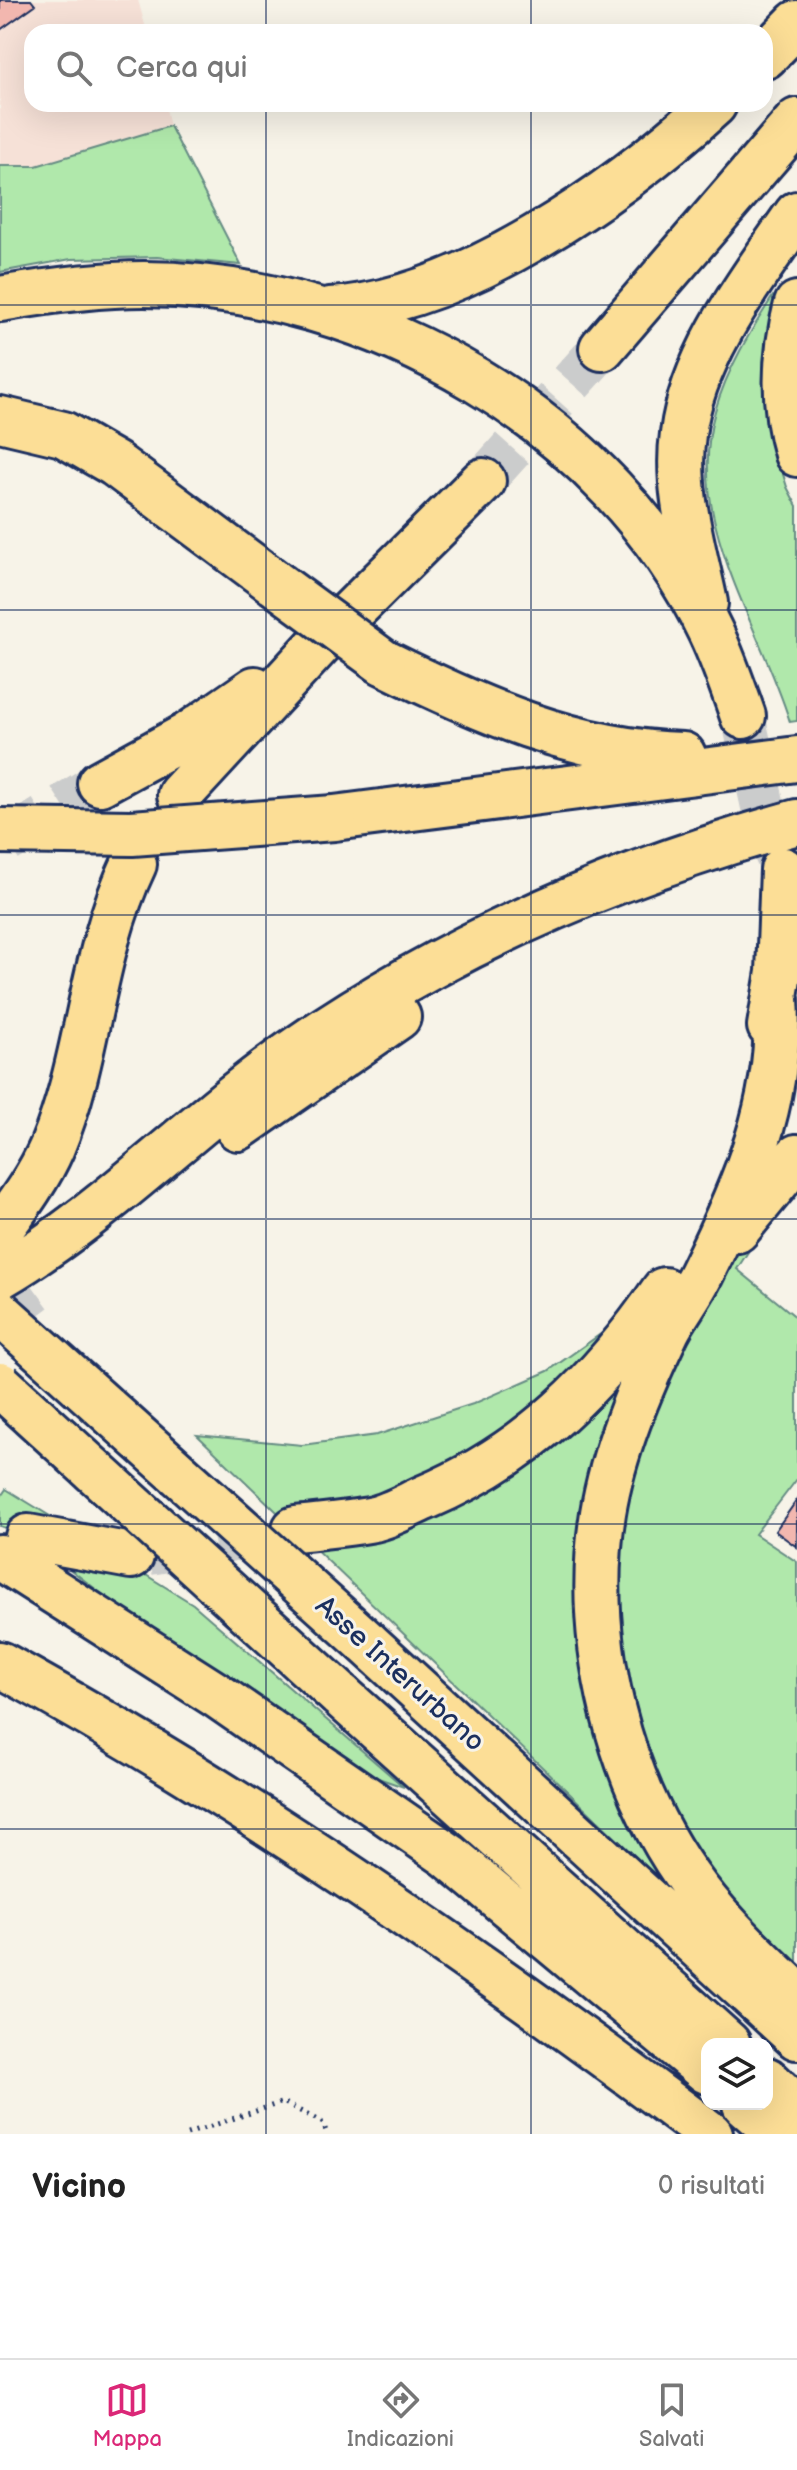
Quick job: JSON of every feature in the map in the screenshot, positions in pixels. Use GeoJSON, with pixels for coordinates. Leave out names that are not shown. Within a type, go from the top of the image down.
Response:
{"type":"FeatureCollection","features":[{"type":"Feature","properties":{"kind":"highway"},"geometry":{"type":"LineString","coordinates":[[773,48],[797,23]]}},
{"type":"Feature","properties":{"kind":"highway"},"geometry":{"type":"LineString","coordinates":[[679,256],[797,87]]}},
{"type":"Feature","properties":{"kind":"highway"},"geometry":{"type":"LineString","coordinates":[[320,311],[366,308],[411,296],[469,270],[610,190],[704,112]]}},
{"type":"Feature","properties":{"kind":"highway"},"geometry":{"type":"LineString","coordinates":[[602,348],[797,121]]}},
{"type":"Feature","properties":{"kind":"highway"},"geometry":{"type":"LineString","coordinates":[[743,716],[710,629],[684,494],[683,435],[706,361],[725,324],[797,214]]}},
{"type":"Feature","properties":{"kind":"highway"},"geometry":{"type":"LineString","coordinates":[[0,299],[71,289],[144,284],[219,289],[320,311],[384,334],[440,360],[497,393],[580,457],[644,528],[710,629]]}},
{"type":"Feature","properties":{"kind":"highway"},"geometry":{"type":"LineString","coordinates":[[797,304],[788,347],[785,390],[797,454]]}},
{"type":"Feature","properties":{"kind":"highway"},"geometry":{"type":"LineString","coordinates":[[0,419],[63,434],[115,464],[383,662],[486,711],[641,754],[797,758]]}},
{"type":"Feature","properties":{"kind":"highway"},"geometry":{"type":"LineString","coordinates":[[180,795],[325,638],[483,481]]}},
{"type":"Feature","properties":{"kind":"highway"},"geometry":{"type":"LineString","coordinates":[[100,783],[188,735],[325,638]]}},
{"type":"Feature","properties":{"kind":"highway"},"geometry":{"type":"LineString","coordinates":[[0,831],[132,833],[334,818],[797,758]]}},
{"type":"Feature","properties":{"kind":"highway"},"geometry":{"type":"LineString","coordinates":[[20,1281],[47,1248],[201,1120],[298,1048],[388,991],[473,943],[624,877],[731,840],[797,824]]}},
{"type":"Feature","properties":{"kind":"highway"},"geometry":{"type":"LineString","coordinates":[[0,1230],[27,1193],[51,1148],[68,1100],[97,964],[117,900],[134,864]]}},
{"type":"Feature","properties":{"kind":"highway"},"geometry":{"type":"LineString","coordinates":[[783,870],[776,999],[779,1038],[776,1074],[761,1135],[701,1275],[668,1330],[614,1462],[603,1512],[597,1571],[599,1627],[618,1723],[651,1815],[697,1890],[797,1995]]}},
{"type":"Feature","properties":{"kind":"highway"},"geometry":{"type":"LineString","coordinates":[[295,1529],[376,1518],[462,1482],[521,1442],[580,1396],[628,1343],[665,1288],[710,1203],[767,1039],[776,999]]}},
{"type":"Feature","properties":{"kind":"highway"},"geometry":{"type":"LineString","coordinates":[[701,1275],[797,1157]]}},
{"type":"Feature","properties":{"kind":"highway","name":"Asse Interurbano"},"geometry":{"type":"LineString","coordinates":[[0,1313],[366,1642],[797,2037]]}},
{"type":"Feature","properties":{"kind":"highway","name":"Asse Interurbano"},"geometry":{"type":"LineString","coordinates":[[0,1385],[721,2038]]}},
{"type":"Feature","properties":{"kind":"highway"},"geometry":{"type":"LineString","coordinates":[[14,1547],[131,1556]]}},
{"type":"Feature","properties":{"kind":"highway"},"geometry":{"type":"LineString","coordinates":[[14,1547],[449,1856],[701,2066]]}},
{"type":"Feature","properties":{"kind":"highway"},"geometry":{"type":"LineString","coordinates":[[0,1581],[548,1937]]}},
{"type":"Feature","properties":{"kind":"highway"},"geometry":{"type":"LineString","coordinates":[[0,1664],[153,1754],[334,1869],[521,1995],[710,2134]]}},
{"type":"Feature","properties":{"kind":"highway"},"geometry":{"type":"LineString","coordinates":[[773,2086],[797,2108]]}},
{"type":"Feature","properties":{"kind":"highway"},"geometry":{"type":"LineString","coordinates":[[752,2110],[779,2134]]}},
{"type":"Feature","properties":{"kind":"path"},"geometry":{"type":"LineString","coordinates":[[187,2134],[283,2102],[323,2123],[327,2134]]}},
{"type":"Feature","properties":{"kind":"shaded area"},"geometry":{"type":"Polygon","coordinates":[[[0,0],[138,0],[145,24],[24,24],[24,112],[167,112],[170,126],[36,166],[0,166],[0,0]]]}},
{"type":"Feature","properties":{"kind":"green space"},"geometry":{"type":"Polygon","coordinates":[[[170,126],[241,265],[157,257],[71,259],[0,272],[0,166],[36,166],[170,126]]]}},
{"type":"Feature","properties":{"kind":"green space"},"geometry":{"type":"Polygon","coordinates":[[[773,296],[780,301],[773,442],[787,487],[797,506],[797,721],[790,722],[729,570],[709,492],[708,452],[720,395],[740,351],[773,296]]]}},
{"type":"Feature","properties":{"kind":"green space"},"geometry":{"type":"Polygon","coordinates":[[[740,1244],[748,1252],[737,1269],[797,1318],[797,1479],[755,1534],[797,1562],[797,1973],[683,1848],[630,1706],[616,1625],[617,1552],[628,1481],[652,1401],[740,1244]]]}},
{"type":"Feature","properties":{"kind":"green space"},"geometry":{"type":"Polygon","coordinates":[[[656,1295],[586,1536],[674,1894],[197,1435],[302,1445],[377,1435],[473,1404],[548,1371],[656,1295]]]}},
{"type":"Feature","properties":{"kind":"green space"},"geometry":{"type":"Polygon","coordinates":[[[6,1489],[193,1604],[404,1787],[378,1778],[198,1655],[154,1634],[28,1537],[0,1526],[0,1498],[6,1489]]]}},
{"type":"Feature","properties":{"kind":"building"},"geometry":{"type":"Polygon","coordinates":[[[0,0],[31,0],[35,5],[0,30],[0,0]]]}},
{"type":"Feature","properties":{"kind":"building"},"geometry":{"type":"Polygon","coordinates":[[[797,1500],[797,1547],[775,1531],[797,1500]]]}},
{"type":"Feature","properties":{"kind":"tunnel"},"geometry":{"type":"LineString","coordinates":[[483,481],[602,348]]}},
{"type":"Feature","properties":{"kind":"tunnel"},"geometry":{"type":"LineString","coordinates":[[743,716],[771,843],[781,864]]}},
{"type":"Feature","properties":{"kind":"tunnel"},"geometry":{"type":"LineString","coordinates":[[7,841],[100,783]]}},
{"type":"Feature","properties":{"kind":"tunnel"},"geometry":{"type":"LineString","coordinates":[[0,1316],[39,1287]]}},
{"type":"Feature","properties":{"kind":"tunnel"},"geometry":{"type":"LineString","coordinates":[[149,1553],[278,1532]]}}]}
